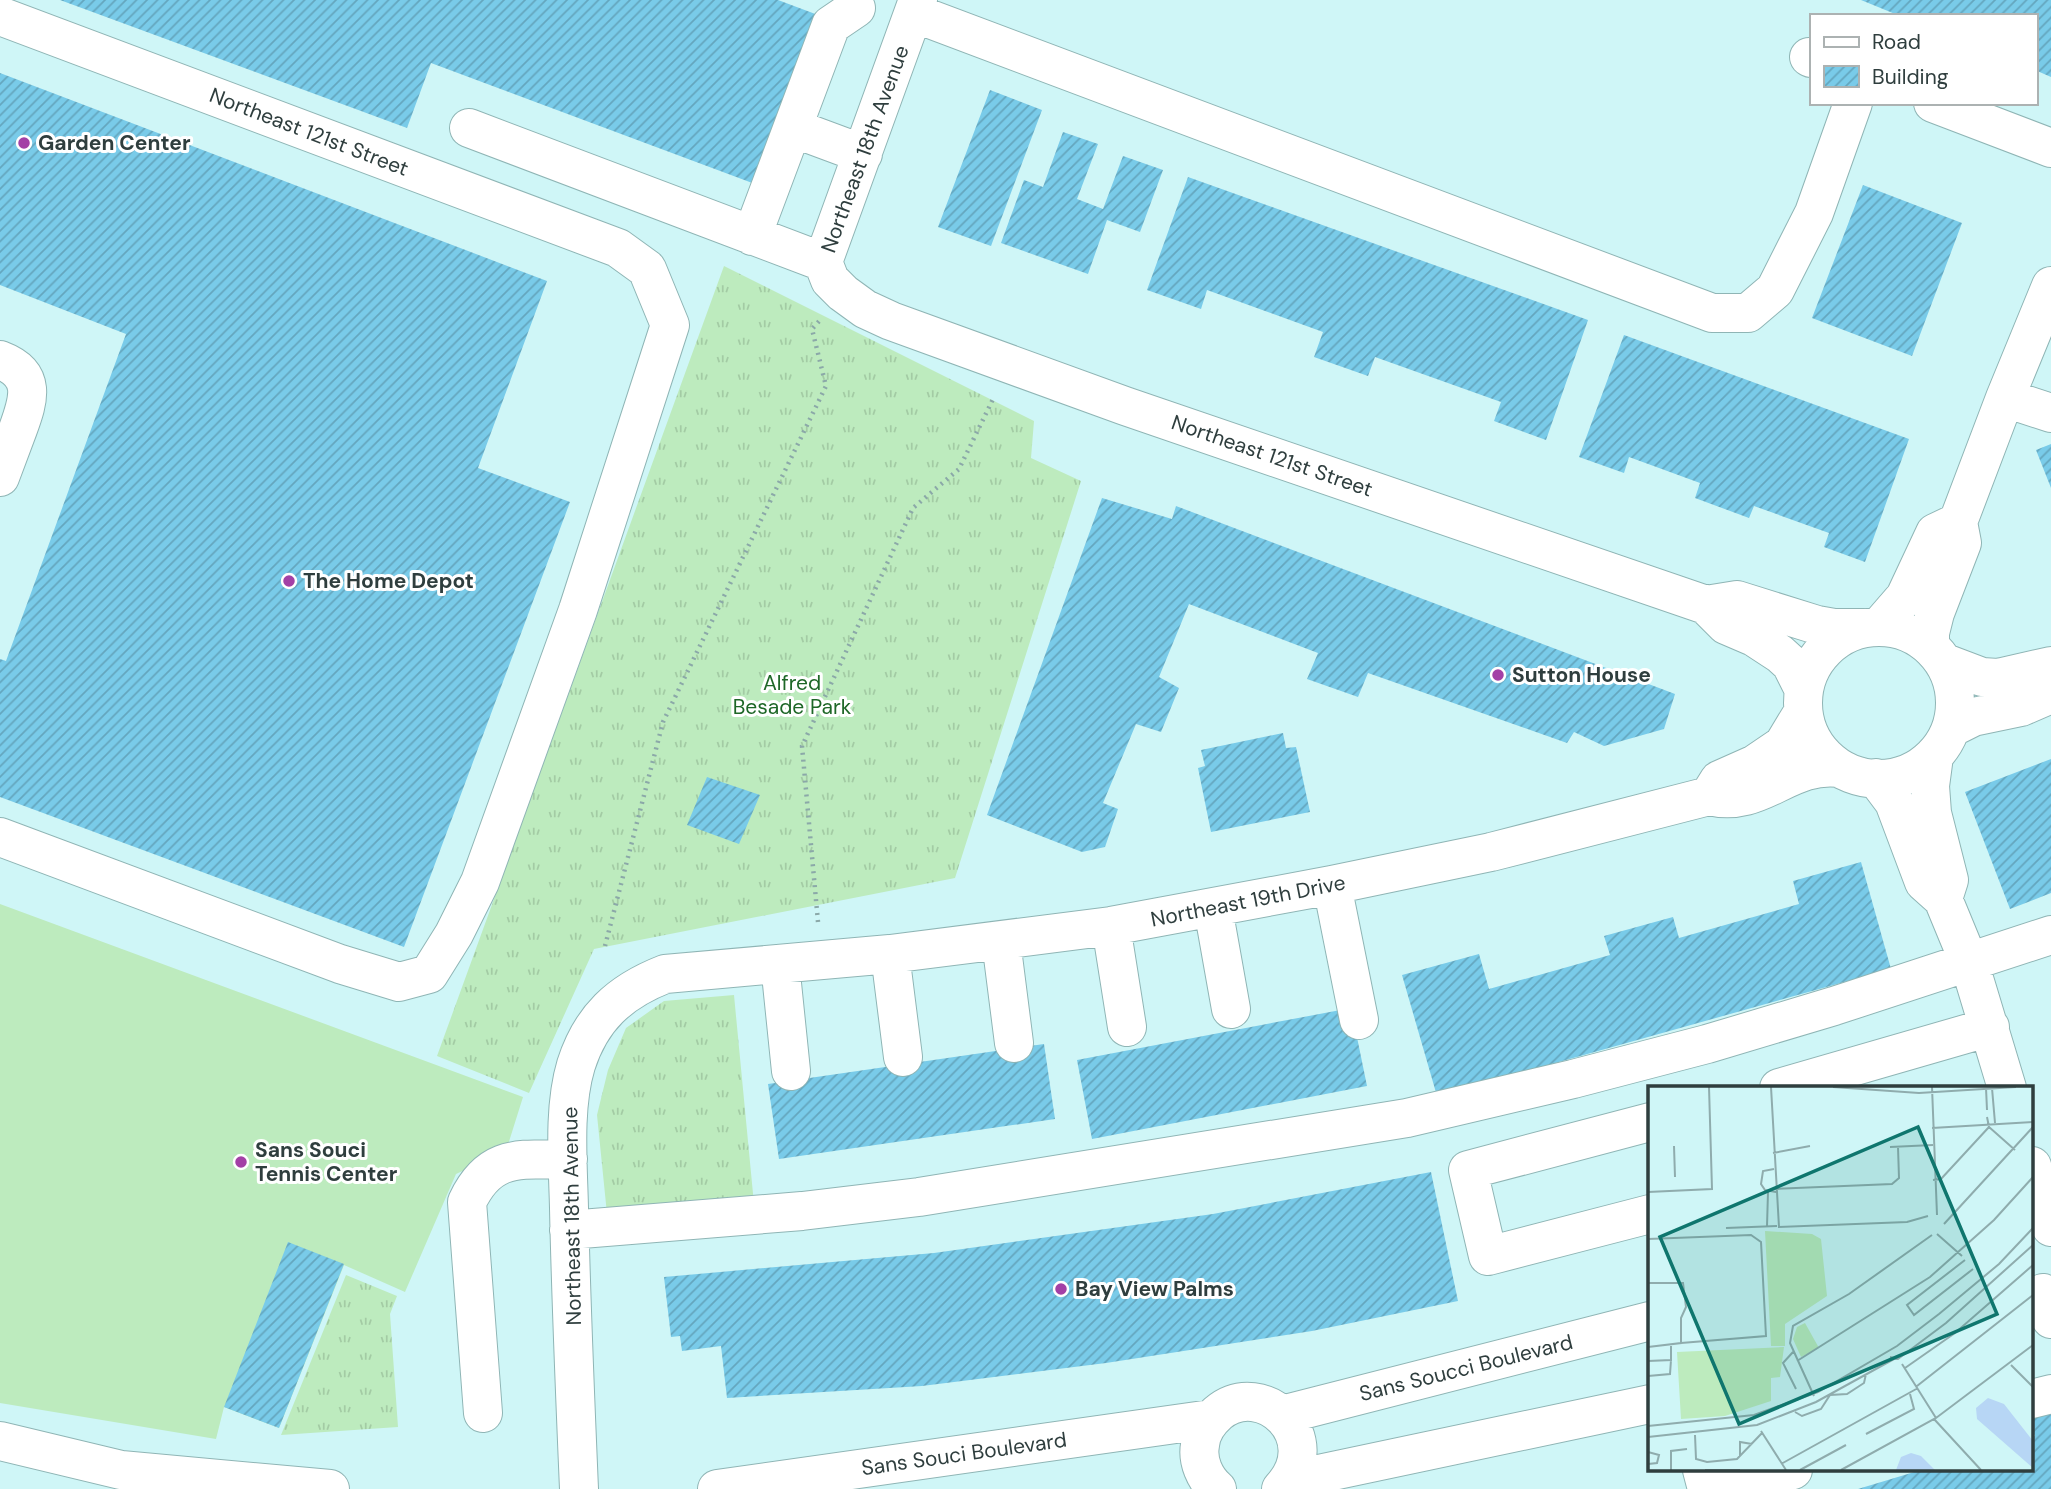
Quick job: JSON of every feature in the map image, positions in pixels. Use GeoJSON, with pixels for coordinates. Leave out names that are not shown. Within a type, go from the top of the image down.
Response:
{"type":"FeatureCollection","features":[{"type":"Feature","properties":{"kind":"street"},"geometry":{"type":"LineString","coordinates":[[752,236],[831,25],[853,4],[914,14],[1712,313],[1748,313],[1775,290],[1814,212],[1852,105]]}},
{"type":"Feature","properties":{"kind":"street","name":"Northeast 18th Avenue"},"geometry":{"type":"LineString","coordinates":[[833,278],[863,154],[914,14]]}},
{"type":"Feature","properties":{"kind":"street","name":"Northeast 121st Street"},"geometry":{"type":"LineString","coordinates":[[0,16],[618,248],[647,269],[670,325],[578,610],[480,882],[454,934],[429,974],[399,982],[340,964],[0,838]]}},
{"type":"Feature","properties":{"kind":"street"},"geometry":{"type":"LineString","coordinates":[[1938,105],[2051,148]]}},
{"type":"Feature","properties":{"kind":"street","name":"Northeast 121st Street"},"geometry":{"type":"LineString","coordinates":[[469,128],[752,236],[833,278],[864,309],[891,321],[1010,365],[1706,605],[1726,625],[1754,637],[1791,664],[1803,701]]}},
{"type":"Feature","properties":{"kind":"street"},"geometry":{"type":"LineString","coordinates":[[793,128],[863,154]]}},
{"type":"Feature","properties":{"kind":"street"},"geometry":{"type":"LineString","coordinates":[[1944,899],[1950,880],[1932,813],[1930,786],[1956,706],[1954,684],[1930,633],[1962,543],[1958,522],[2051,286]]}},
{"type":"Feature","properties":{"kind":"street"},"geometry":{"type":"LineString","coordinates":[[0,360],[14,366],[25,379],[29,400],[0,477]]}},
{"type":"Feature","properties":{"kind":"street"},"geometry":{"type":"LineString","coordinates":[[2005,398],[2051,413]]}},
{"type":"Feature","properties":{"kind":"street"},"geometry":{"type":"LineString","coordinates":[[1871,627],[1905,597],[1935,533],[1958,522]]}},
{"type":"Feature","properties":{"kind":"street","name":"Northeast 121st Street"},"geometry":{"type":"LineString","coordinates":[[1706,605],[1737,600],[1817,625],[1834,628],[1871,627]]}},
{"type":"Feature","properties":{"kind":"street"},"geometry":{"type":"LineString","coordinates":[[2051,666],[1998,678],[1982,677],[1938,654],[1911,633],[1888,627],[1871,627],[1842,636],[1822,651],[1810,668],[1803,701],[1809,732],[1820,751],[1839,768],[1862,777],[1887,779],[1911,772],[1973,717],[2021,707],[2051,694]]}},
{"type":"Feature","properties":{"kind":"street","name":"Northeast 19th Drive"},"geometry":{"type":"LineString","coordinates":[[1709,796],[1718,780],[1755,764],[1783,745],[1803,701]]}},
{"type":"Feature","properties":{"kind":"street","name":"Northeast 19th Drive"},"geometry":{"type":"LineString","coordinates":[[780,964],[1001,941],[1213,908],[1491,852],[1709,796],[1727,801],[1763,792],[1813,768],[1839,768]]}},
{"type":"Feature","properties":{"kind":"street"},"geometry":{"type":"LineString","coordinates":[[1876,778],[1894,802],[1924,882],[1944,899],[1969,962],[2006,1086]]}},
{"type":"Feature","properties":{"kind":"street"},"geometry":{"type":"LineString","coordinates":[[1332,885],[1359,1020]]}},
{"type":"Feature","properties":{"kind":"street"},"geometry":{"type":"LineString","coordinates":[[1213,908],[1231,1009]]}},
{"type":"Feature","properties":{"kind":"street"},"geometry":{"type":"LineString","coordinates":[[1111,926],[1127,1027]]}},
{"type":"Feature","properties":{"kind":"street"},"geometry":{"type":"LineString","coordinates":[[569,1230],[802,1211],[919,1197],[1407,1118],[1707,1044],[2051,935]]}},
{"type":"Feature","properties":{"kind":"street"},"geometry":{"type":"LineString","coordinates":[[1001,941],[1014,1043]]}},
{"type":"Feature","properties":{"kind":"street"},"geometry":{"type":"LineString","coordinates":[[890,954],[903,1057]]}},
{"type":"Feature","properties":{"kind":"street"},"geometry":{"type":"LineString","coordinates":[[780,964],[790,1072]]}},
{"type":"Feature","properties":{"kind":"street","name":"Northeast 18th Avenue"},"geometry":{"type":"LineString","coordinates":[[579,1489],[568,1158],[570,1087],[577,1063],[588,1037],[604,1014],[621,996],[638,984],[664,974],[780,964]]}},
{"type":"Feature","properties":{"kind":"street"},"geometry":{"type":"LineString","coordinates":[[1787,1086],[1990,1027]]}},
{"type":"Feature","properties":{"kind":"street"},"geometry":{"type":"LineString","coordinates":[[1648,1123],[1468,1170],[1488,1256],[1648,1215]]}},
{"type":"Feature","properties":{"kind":"street"},"geometry":{"type":"LineString","coordinates":[[483,1413],[467,1202],[475,1184],[497,1164],[531,1159],[568,1158]]}},
{"type":"Feature","properties":{"kind":"street"},"geometry":{"type":"LineString","coordinates":[[2034,1173],[2045,1211]]}},
{"type":"Feature","properties":{"kind":"street","name":"Sans Soucci Boulevard"},"geometry":{"type":"LineString","coordinates":[[1282,1415],[1648,1322]]}},
{"type":"Feature","properties":{"kind":"street"},"geometry":{"type":"LineString","coordinates":[[2034,1398],[2051,1394]]}},
{"type":"Feature","properties":{"kind":"street","name":"Sans Souci Boulevard"},"geometry":{"type":"LineString","coordinates":[[717,1489],[1211,1419],[1223,1409],[1238,1404],[1268,1406],[1282,1415]]}},
{"type":"Feature","properties":{"kind":"street"},"geometry":{"type":"LineString","coordinates":[[1285,1484],[1648,1404]]}},
{"type":"Feature","properties":{"kind":"street"},"geometry":{"type":"LineString","coordinates":[[1282,1415],[1291,1425],[1299,1453],[1296,1468],[1285,1484]]}},
{"type":"Feature","properties":{"kind":"street"},"geometry":{"type":"LineString","coordinates":[[1211,1419],[1201,1439],[1200,1460],[1205,1474],[1217,1489]]}},
{"type":"Feature","properties":{"kind":"street"},"geometry":{"type":"LineString","coordinates":[[0,1441],[120,1480],[330,1489]]}},
{"type":"Feature","properties":{"kind":"street"},"geometry":{"type":"LineString","coordinates":[[1703,1472],[1707,1489]]}},
{"type":"Feature","properties":{"kind":"street"},"geometry":{"type":"LineString","coordinates":[[1728,1489],[1786,1472]]}},
{"type":"Feature","properties":{"kind":"path"},"geometry":{"type":"LineString","coordinates":[[605,946],[663,722],[827,386],[812,329],[833,278]]}},
{"type":"Feature","properties":{"kind":"path"},"geometry":{"type":"LineString","coordinates":[[818,926],[802,746],[913,508],[959,469],[995,396]]}},
{"type":"Feature","properties":{"kind":"green space","name":"Alfred Besade Park"},"geometry":{"type":"Polygon","coordinates":[[[724,266],[1034,421],[1031,458],[1081,481],[955,878],[594,949],[529,1093],[437,1056],[724,266]]]}},
{"type":"Feature","properties":{"kind":"green space","name":"Sans Souci Tennis Center"},"geometry":{"type":"Polygon","coordinates":[[[0,904],[523,1097],[506,1151],[456,1174],[405,1292],[344,1265],[279,1428],[224,1407],[216,1439],[0,1403],[0,904]]]}},
{"type":"Feature","properties":{"kind":"green space"},"geometry":{"type":"Polygon","coordinates":[[[734,995],[754,1204],[607,1214],[597,1115],[608,1070],[626,1028],[664,1001],[734,995]]]}},
{"type":"Feature","properties":{"kind":"green space"},"geometry":{"type":"Polygon","coordinates":[[[346,1275],[397,1296],[390,1314],[398,1427],[281,1435],[346,1275]]]}},
{"type":"Feature","properties":{"kind":"building"},"geometry":{"type":"Polygon","coordinates":[[[60,0],[778,0],[818,15],[755,184],[431,63],[407,128],[60,0]]]}},
{"type":"Feature","properties":{"kind":"building"},"geometry":{"type":"Polygon","coordinates":[[[1861,0],[2051,0],[2051,77],[2037,71],[2037,14],[1895,14],[1861,0]]]}},
{"type":"Feature","properties":{"kind":"building","name":"The Home Depot"},"geometry":{"type":"Polygon","coordinates":[[[0,73],[547,281],[478,468],[570,502],[404,947],[0,797],[0,659],[6,661],[126,334],[0,285],[0,73]]]}},
{"type":"Feature","properties":{"kind":"building"},"geometry":{"type":"Polygon","coordinates":[[[990,90],[1042,110],[991,246],[938,227],[990,90]]]}},
{"type":"Feature","properties":{"kind":"building"},"geometry":{"type":"Polygon","coordinates":[[[1063,132],[1098,144],[1077,199],[1103,209],[1123,156],[1163,170],[1140,232],[1107,220],[1088,274],[1001,243],[1024,180],[1043,187],[1063,132]]]}},
{"type":"Feature","properties":{"kind":"building"},"geometry":{"type":"Polygon","coordinates":[[[1188,177],[1588,320],[1546,440],[1494,421],[1501,402],[1375,357],[1368,376],[1314,357],[1323,332],[1207,290],[1201,309],[1147,290],[1188,177]]]}},
{"type":"Feature","properties":{"kind":"building"},"geometry":{"type":"Polygon","coordinates":[[[1863,185],[1962,223],[1912,356],[1812,318],[1863,185]]]}},
{"type":"Feature","properties":{"kind":"building"},"geometry":{"type":"Polygon","coordinates":[[[1624,335],[1909,439],[1865,562],[1824,547],[1829,533],[1754,506],[1749,518],[1695,498],[1700,483],[1629,457],[1624,473],[1579,457],[1624,335]]]}},
{"type":"Feature","properties":{"kind":"building"},"geometry":{"type":"Polygon","coordinates":[[[2051,444],[2051,488],[2036,450],[2051,444]]]}},
{"type":"Feature","properties":{"kind":"building","name":"Sutton House"},"geometry":{"type":"Polygon","coordinates":[[[1102,498],[1172,519],[1176,506],[1675,694],[1664,729],[1604,746],[1574,732],[1567,743],[1368,673],[1358,697],[1307,679],[1318,653],[1189,604],[1159,677],[1179,688],[1161,732],[1136,724],[1103,803],[1118,809],[1105,847],[1082,852],[987,815],[1102,498]]]}},
{"type":"Feature","properties":{"kind":"building"},"geometry":{"type":"Polygon","coordinates":[[[1283,733],[1286,748],[1296,747],[1310,812],[1211,832],[1198,768],[1205,766],[1201,750],[1283,733]]]}},
{"type":"Feature","properties":{"kind":"building"},"geometry":{"type":"Polygon","coordinates":[[[2051,759],[2051,893],[2010,909],[1965,792],[2051,759]]]}},
{"type":"Feature","properties":{"kind":"building"},"geometry":{"type":"Polygon","coordinates":[[[707,777],[760,795],[739,844],[687,825],[707,777]]]}},
{"type":"Feature","properties":{"kind":"building"},"geometry":{"type":"Polygon","coordinates":[[[1861,862],[1891,969],[1437,1096],[1402,975],[1479,954],[1489,989],[1610,955],[1604,936],[1673,917],[1679,938],[1799,904],[1793,881],[1861,862]]]}},
{"type":"Feature","properties":{"kind":"building"},"geometry":{"type":"Polygon","coordinates":[[[1351,1008],[1367,1086],[1092,1139],[1077,1060],[1351,1008]]]}},
{"type":"Feature","properties":{"kind":"building"},"geometry":{"type":"Polygon","coordinates":[[[1044,1044],[1055,1119],[779,1159],[768,1084],[1044,1044]]]}},
{"type":"Feature","properties":{"kind":"building","name":"Bay View Palms"},"geometry":{"type":"Polygon","coordinates":[[[1431,1172],[1458,1301],[1312,1331],[1106,1363],[922,1386],[727,1398],[721,1346],[682,1351],[680,1336],[671,1337],[664,1277],[934,1253],[1213,1214],[1431,1172]]]}},
{"type":"Feature","properties":{"kind":"building"},"geometry":{"type":"Polygon","coordinates":[[[288,1242],[344,1264],[279,1428],[224,1407],[288,1242]]]}},
{"type":"Feature","properties":{"kind":"building"},"geometry":{"type":"Polygon","coordinates":[[[2051,1408],[2051,1489],[1858,1489],[1914,1472],[2034,1472],[2034,1415],[2051,1408]]]}},
{"type":"Feature","properties":{"kind":"place","name":"Garden Center"},"geometry":{"type":"Point","coordinates":[24,143]}},
{"type":"Feature","properties":{"kind":"place","name":"The Home Depot"},"geometry":{"type":"Point","coordinates":[289,581]}},
{"type":"Feature","properties":{"kind":"place","name":"Sutton House"},"geometry":{"type":"Point","coordinates":[1498,675]}},
{"type":"Feature","properties":{"kind":"place","name":"Sans Souci Tennis Center"},"geometry":{"type":"Point","coordinates":[241,1162]}},
{"type":"Feature","properties":{"kind":"place","name":"Bay View Palms"},"geometry":{"type":"Point","coordinates":[1061,1289]}}]}
